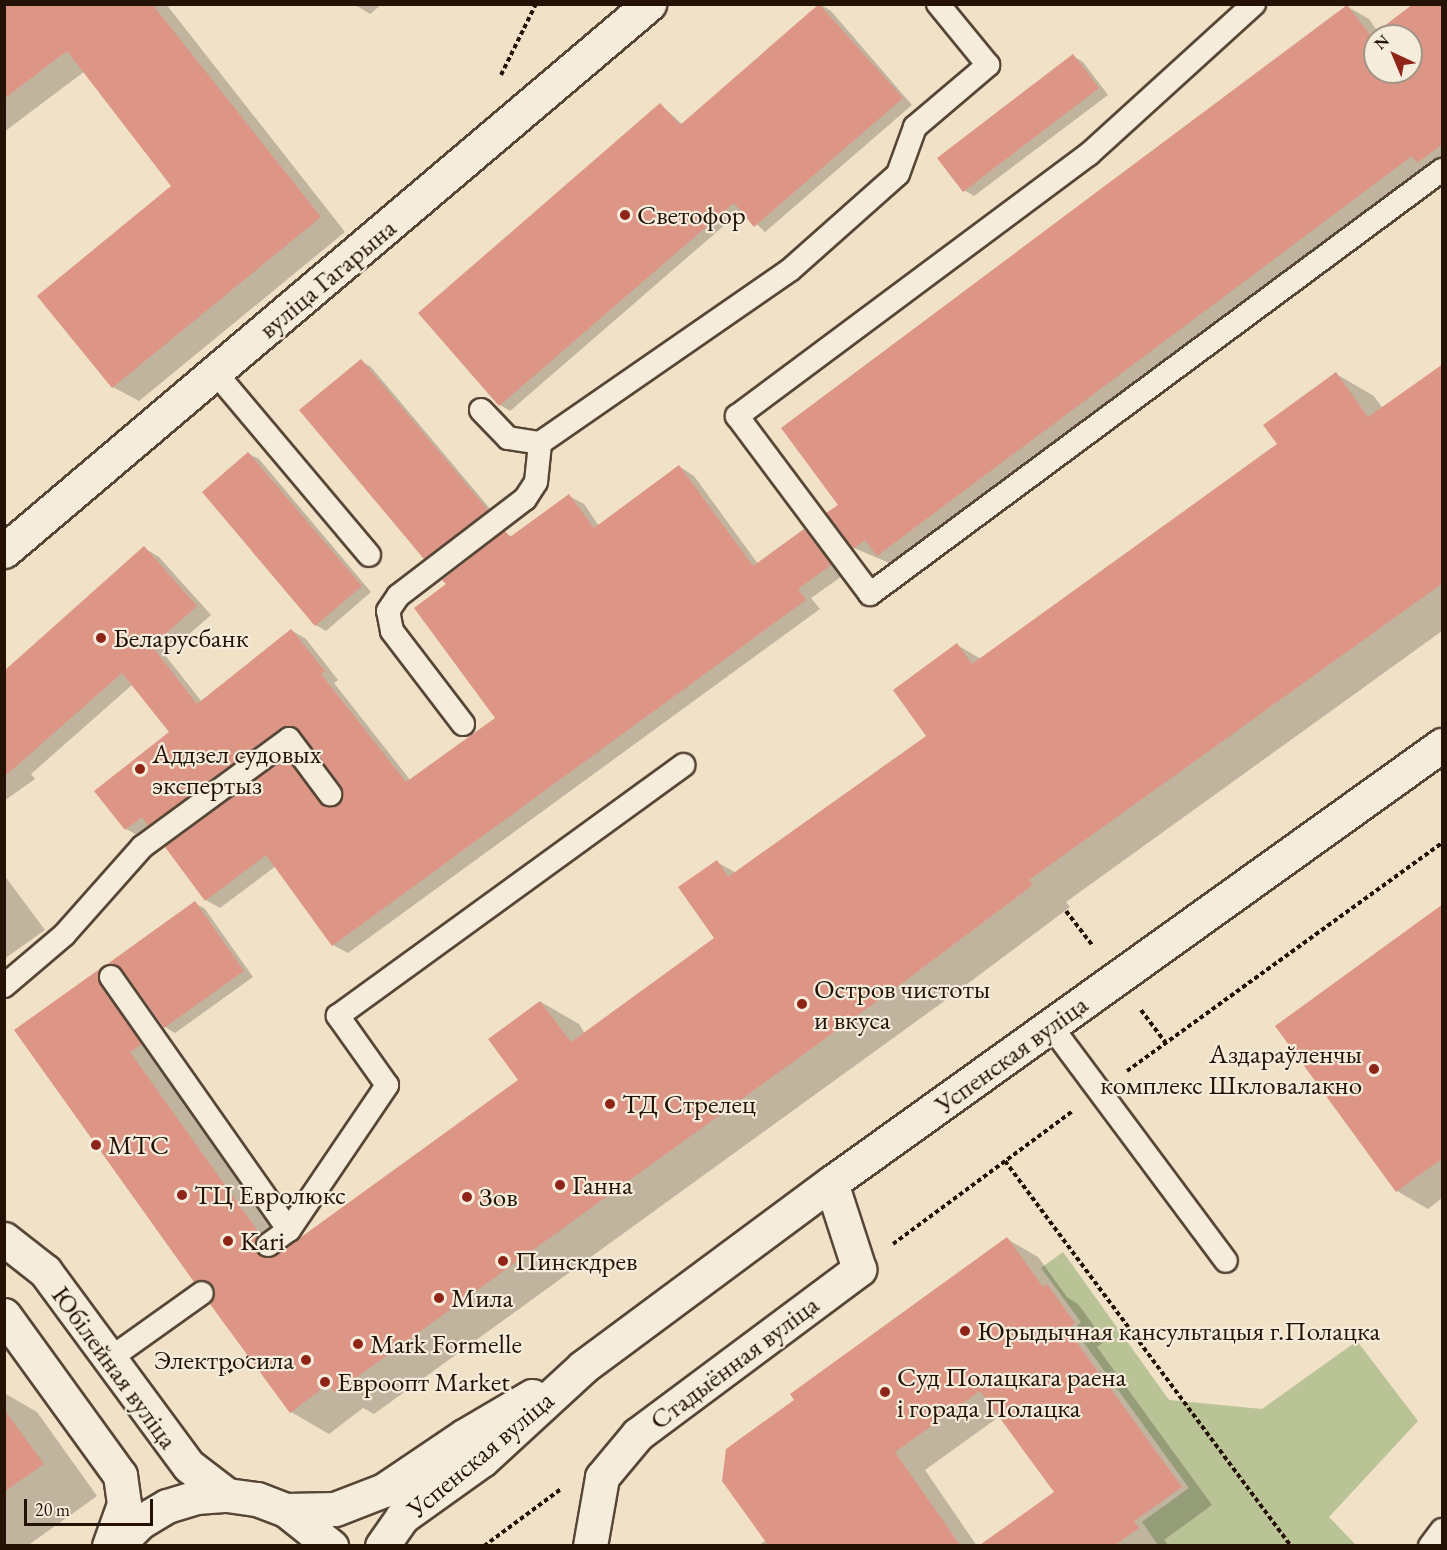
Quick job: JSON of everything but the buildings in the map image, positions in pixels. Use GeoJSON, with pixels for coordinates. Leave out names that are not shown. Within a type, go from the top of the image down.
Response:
{"type":"FeatureCollection","features":[{"type":"Feature","properties":{"kind":"main road","name":"вуліца Гагарына"},"geometry":{"type":"LineString","coordinates":[[4,551],[649,4]]}},
{"type":"Feature","properties":{"kind":"main road","name":"Успенская вуліца"},"geometry":{"type":"LineString","coordinates":[[381,1545],[402,1517],[482,1460],[583,1367],[831,1183],[1443,745]]}},
{"type":"Feature","properties":{"kind":"main road"},"geometry":{"type":"LineString","coordinates":[[831,1183],[859,1269]]}},
{"type":"Feature","properties":{"kind":"main road","name":"Юбілейная вуліца"},"geometry":{"type":"LineString","coordinates":[[4,1239],[45,1271],[108,1360],[189,1466],[227,1495]]}},
{"type":"Feature","properties":{"kind":"main road","name":"Стадыённая вуліца"},"geometry":{"type":"LineString","coordinates":[[590,1545],[602,1477],[638,1434],[859,1269]]}},
{"type":"Feature","properties":{"kind":"main road"},"geometry":{"type":"LineString","coordinates":[[4,1315],[120,1475],[124,1504],[111,1545]]}},
{"type":"Feature","properties":{"kind":"main road","name":"Успенская вуліца"},"geometry":{"type":"LineString","coordinates":[[286,1510],[335,1509],[384,1490],[464,1436],[583,1367]]}},
{"type":"Feature","properties":{"kind":"main road"},"geometry":{"type":"LineString","coordinates":[[111,1545],[140,1521],[167,1506],[196,1497],[227,1495],[257,1499],[286,1510],[331,1545]]}},
{"type":"Feature","properties":{"kind":"lane"},"geometry":{"type":"LineString","coordinates":[[482,410],[508,438],[540,443],[790,270],[898,174],[915,127],[988,65],[938,4]]}},
{"type":"Feature","properties":{"kind":"lane"},"geometry":{"type":"LineString","coordinates":[[1254,4],[1089,154],[736,416],[870,594],[1443,170]]}},
{"type":"Feature","properties":{"kind":"lane"},"geometry":{"type":"LineString","coordinates":[[215,372],[369,555]]}},
{"type":"Feature","properties":{"kind":"lane"},"geometry":{"type":"LineString","coordinates":[[463,724],[392,631],[388,611],[398,596],[525,499],[536,482],[540,443]]}},
{"type":"Feature","properties":{"kind":"lane"},"geometry":{"type":"LineString","coordinates":[[4,986],[63,935],[142,847],[289,739],[330,794]]}},
{"type":"Feature","properties":{"kind":"lane"},"geometry":{"type":"LineString","coordinates":[[268,1245],[289,1230],[387,1085],[338,1016],[683,765]]}},
{"type":"Feature","properties":{"kind":"lane"},"geometry":{"type":"LineString","coordinates":[[111,976],[289,1230]]}},
{"type":"Feature","properties":{"kind":"lane"},"geometry":{"type":"LineString","coordinates":[[1050,1025],[1226,1261]]}},
{"type":"Feature","properties":{"kind":"lane"},"geometry":{"type":"LineString","coordinates":[[108,1360],[202,1293]]}},
{"type":"Feature","properties":{"kind":"lane"},"geometry":{"type":"LineString","coordinates":[[1430,1545],[1443,1530]]}},
{"type":"Feature","properties":{"kind":"path"},"geometry":{"type":"LineString","coordinates":[[501,75],[536,4]]}},
{"type":"Feature","properties":{"kind":"path"},"geometry":{"type":"LineString","coordinates":[[859,1269],[1098,1092],[1443,843]]}},
{"type":"Feature","properties":{"kind":"path"},"geometry":{"type":"LineString","coordinates":[[1005,1161],[1291,1545]]}},
{"type":"Feature","properties":{"kind":"path"},"geometry":{"type":"LineString","coordinates":[[222,1376],[249,1357]]}},
{"type":"Feature","properties":{"kind":"path"},"geometry":{"type":"LineString","coordinates":[[484,1545],[570,1482],[602,1477]]}},
{"type":"Feature","properties":{"kind":"green space"},"geometry":{"type":"Polygon","coordinates":[[[1063,1252],[1169,1400],[1262,1409],[1357,1341],[1418,1421],[1329,1517],[1356,1545],[1158,1545],[1142,1522],[1189,1488],[1074,1329],[1081,1322],[1041,1268],[1063,1252]]]}},
{"type":"Feature","properties":{"kind":"place","name":"Светофор"},"geometry":{"type":"Point","coordinates":[625,215]}},
{"type":"Feature","properties":{"kind":"place","name":"Беларусбанк"},"geometry":{"type":"Point","coordinates":[101,638]}},
{"type":"Feature","properties":{"kind":"place","name":"Аддзел судовых экспертыз"},"geometry":{"type":"Point","coordinates":[140,769]}},
{"type":"Feature","properties":{"kind":"place","name":"Остров чистоты и вкуса"},"geometry":{"type":"Point","coordinates":[802,1004]}},
{"type":"Feature","properties":{"kind":"place","name":"Аздараўленчы комплекс Шкловалакно"},"geometry":{"type":"Point","coordinates":[1374,1069]}},
{"type":"Feature","properties":{"kind":"place","name":"ТД Стрелец"},"geometry":{"type":"Point","coordinates":[610,1104]}},
{"type":"Feature","properties":{"kind":"place","name":"МТС"},"geometry":{"type":"Point","coordinates":[96,1145]}},
{"type":"Feature","properties":{"kind":"place","name":"Ганна"},"geometry":{"type":"Point","coordinates":[560,1185]}},
{"type":"Feature","properties":{"kind":"place","name":"ТЦ Евролюкс"},"geometry":{"type":"Point","coordinates":[182,1195]}},
{"type":"Feature","properties":{"kind":"place","name":"Зов"},"geometry":{"type":"Point","coordinates":[467,1197]}},
{"type":"Feature","properties":{"kind":"place","name":"Kari"},"geometry":{"type":"Point","coordinates":[228,1241]}},
{"type":"Feature","properties":{"kind":"place","name":"Пинскдрев"},"geometry":{"type":"Point","coordinates":[503,1261]}},
{"type":"Feature","properties":{"kind":"place","name":"Мила"},"geometry":{"type":"Point","coordinates":[439,1298]}},
{"type":"Feature","properties":{"kind":"place","name":"Юрыдычная кансультацыя г.Полацка"},"geometry":{"type":"Point","coordinates":[965,1331]}},
{"type":"Feature","properties":{"kind":"place","name":"Mark Formelle"},"geometry":{"type":"Point","coordinates":[358,1344]}},
{"type":"Feature","properties":{"kind":"place","name":"Электросила"},"geometry":{"type":"Point","coordinates":[306,1360]}},
{"type":"Feature","properties":{"kind":"place","name":"Евроопт Market"},"geometry":{"type":"Point","coordinates":[325,1382]}},
{"type":"Feature","properties":{"kind":"place","name":"Суд Полацкага раена і горада Полацка"},"geometry":{"type":"Point","coordinates":[885,1392]}}]}
